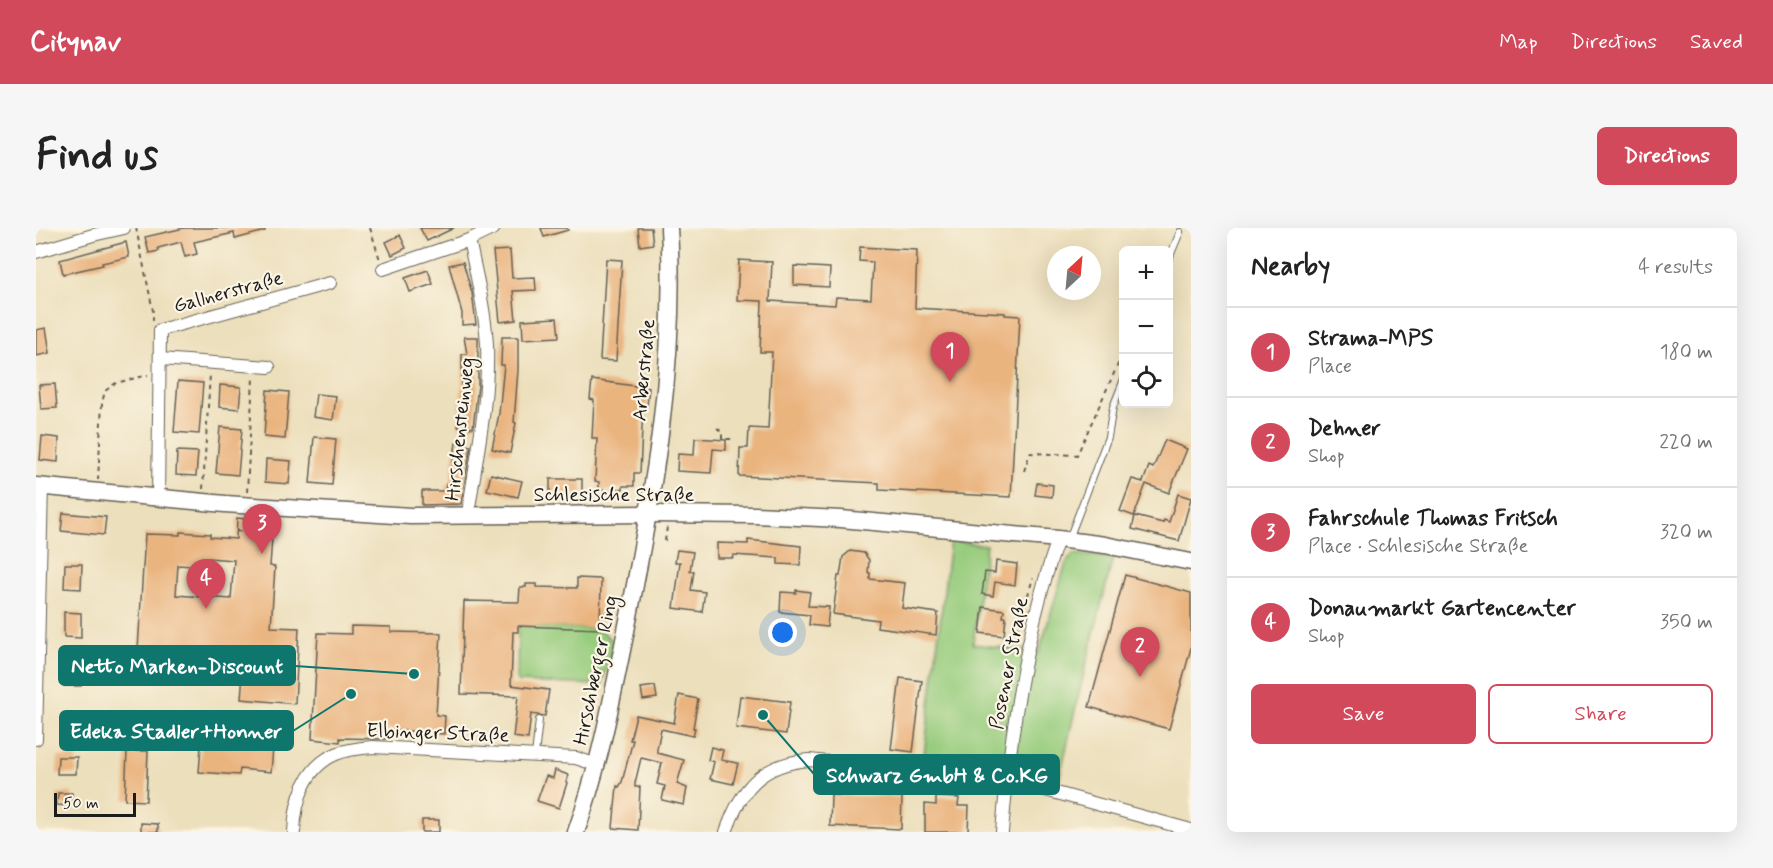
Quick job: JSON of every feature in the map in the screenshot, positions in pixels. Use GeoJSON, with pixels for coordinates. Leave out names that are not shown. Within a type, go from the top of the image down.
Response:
{"type":"FeatureCollection","features":[{"type":"Feature","properties":{"kind":"street"},"geometry":{"type":"LineString","coordinates":[[36,252],[124,228]]}},
{"type":"Feature","properties":{"kind":"street"},"geometry":{"type":"LineString","coordinates":[[383,269],[469,240],[494,228]]}},
{"type":"Feature","properties":{"kind":"street"},"geometry":{"type":"LineString","coordinates":[[669,236],[676,228]]}},
{"type":"Feature","properties":{"kind":"street","name":"Arberstraße"},"geometry":{"type":"LineString","coordinates":[[648,514],[666,380],[669,326],[669,236]]}},
{"type":"Feature","properties":{"kind":"street","name":"Hirschensteinweg"},"geometry":{"type":"LineString","coordinates":[[469,240],[487,346],[485,394],[469,508],[470,516]]}},
{"type":"Feature","properties":{"kind":"street","name":"Gallnerstraße"},"geometry":{"type":"LineString","coordinates":[[158,498],[160,330],[330,283]]}},
{"type":"Feature","properties":{"kind":"street"},"geometry":{"type":"LineString","coordinates":[[160,359],[269,367]]}},
{"type":"Feature","properties":{"kind":"street"},"geometry":{"type":"LineString","coordinates":[[36,739],[39,486]]}},
{"type":"Feature","properties":{"kind":"street","name":"Schlesische Straße"},"geometry":{"type":"LineString","coordinates":[[39,486],[158,498],[410,516],[648,514],[831,518],[1105,545],[1191,562]]}},
{"type":"Feature","properties":{"kind":"street","name":"Hirschberger Ring"},"geometry":{"type":"LineString","coordinates":[[576,832],[597,765],[615,688],[648,514]]}},
{"type":"Feature","properties":{"kind":"street","name":"Posener Straße"},"geometry":{"type":"LineString","coordinates":[[1002,832],[1006,780],[1026,658],[1038,602],[1064,540]]}},
{"type":"Feature","properties":{"kind":"street","name":"Elbinger Straße"},"geometry":{"type":"LineString","coordinates":[[294,832],[297,804],[309,775],[320,763],[336,754],[354,749],[373,747],[576,758],[597,765]]}},
{"type":"Feature","properties":{"kind":"street"},"geometry":{"type":"LineString","coordinates":[[726,832],[737,803],[750,786],[767,773],[786,763],[809,760],[1006,780],[1191,830]]}},
{"type":"Feature","properties":{"kind":"lane"},"geometry":{"type":"LineString","coordinates":[[1173,249],[1180,232]]}},
{"type":"Feature","properties":{"kind":"lane"},"geometry":{"type":"LineString","coordinates":[[1064,540],[1072,531],[1108,437],[1113,406],[1119,391]]}},
{"type":"Feature","properties":{"kind":"lane"},"geometry":{"type":"LineString","coordinates":[[535,756],[539,720]]}},
{"type":"Feature","properties":{"kind":"path"},"geometry":{"type":"LineString","coordinates":[[136,228],[153,311],[153,326]]}},
{"type":"Feature","properties":{"kind":"path"},"geometry":{"type":"LineString","coordinates":[[370,228],[383,269]]}},
{"type":"Feature","properties":{"kind":"path"},"geometry":{"type":"LineString","coordinates":[[1024,471],[1030,453],[1077,455],[1123,354]]}},
{"type":"Feature","properties":{"kind":"path"},"geometry":{"type":"LineString","coordinates":[[203,494],[210,363]]}},
{"type":"Feature","properties":{"kind":"path"},"geometry":{"type":"LineString","coordinates":[[247,497],[254,366]]}},
{"type":"Feature","properties":{"kind":"path"},"geometry":{"type":"LineString","coordinates":[[98,483],[102,403],[105,391],[116,383],[159,373]]}},
{"type":"Feature","properties":{"kind":"path"},"geometry":{"type":"LineString","coordinates":[[717,428],[722,432],[722,439],[734,439]]}},
{"type":"Feature","properties":{"kind":"path"},"geometry":{"type":"LineString","coordinates":[[665,542],[667,527]]}},
{"type":"Feature","properties":{"kind":"path"},"geometry":{"type":"LineString","coordinates":[[236,531],[259,533]]}},
{"type":"Feature","properties":{"kind":"green space"},"geometry":{"type":"Polygon","coordinates":[[[950,541],[986,545],[973,644],[1039,652],[1066,563],[1073,554],[1113,558],[1058,785],[984,769],[923,763],[950,541]]]}},
{"type":"Feature","properties":{"kind":"green space"},"geometry":{"type":"Polygon","coordinates":[[[518,626],[600,629],[613,642],[602,685],[517,682],[518,626]]]}},
{"type":"Feature","properties":{"kind":"building"},"geometry":{"type":"Polygon","coordinates":[[[184,228],[264,228],[265,231],[235,239],[234,233],[194,242],[197,254],[185,257],[181,242],[158,248],[159,251],[149,253],[145,237],[184,228]]]}},
{"type":"Feature","properties":{"kind":"building"},"geometry":{"type":"Polygon","coordinates":[[[420,228],[454,228],[427,241],[420,228]]]}},
{"type":"Feature","properties":{"kind":"building"},"geometry":{"type":"Polygon","coordinates":[[[541,228],[567,228],[568,230],[544,237],[541,228]]]}},
{"type":"Feature","properties":{"kind":"building"},"geometry":{"type":"Polygon","coordinates":[[[638,228],[651,228],[653,244],[640,246],[638,228]]]}},
{"type":"Feature","properties":{"kind":"building"},"geometry":{"type":"Polygon","coordinates":[[[400,235],[406,248],[392,255],[386,242],[400,235]]]}},
{"type":"Feature","properties":{"kind":"building"},"geometry":{"type":"Polygon","coordinates":[[[126,242],[129,257],[63,274],[60,260],[126,242]]]}},
{"type":"Feature","properties":{"kind":"building"},"geometry":{"type":"Polygon","coordinates":[[[860,247],[917,250],[915,308],[1005,313],[1005,315],[1020,316],[1011,497],[879,490],[879,483],[739,476],[740,448],[748,448],[749,428],[768,429],[772,352],[760,352],[762,301],[737,300],[739,260],[772,262],[770,301],[835,305],[836,297],[871,299],[873,262],[859,261],[860,247]]]}},
{"type":"Feature","properties":{"kind":"building"},"geometry":{"type":"Polygon","coordinates":[[[510,250],[512,278],[535,277],[536,290],[513,291],[516,320],[500,322],[493,251],[510,250]]]}},
{"type":"Feature","properties":{"kind":"building"},"geometry":{"type":"Polygon","coordinates":[[[606,259],[622,260],[616,361],[600,360],[606,259]]]}},
{"type":"Feature","properties":{"kind":"building"},"geometry":{"type":"Polygon","coordinates":[[[463,262],[472,293],[476,324],[462,325],[462,313],[449,265],[463,262]]]}},
{"type":"Feature","properties":{"kind":"building"},"geometry":{"type":"Polygon","coordinates":[[[794,266],[830,268],[829,287],[794,285],[794,266]]]}},
{"type":"Feature","properties":{"kind":"building"},"geometry":{"type":"Polygon","coordinates":[[[428,270],[433,284],[410,292],[405,278],[428,270]]]}},
{"type":"Feature","properties":{"kind":"building"},"geometry":{"type":"Polygon","coordinates":[[[557,318],[559,337],[523,339],[522,320],[557,318]]]}},
{"type":"Feature","properties":{"kind":"building"},"geometry":{"type":"Polygon","coordinates":[[[46,328],[50,353],[36,356],[36,330],[46,328]]]}},
{"type":"Feature","properties":{"kind":"building"},"geometry":{"type":"Polygon","coordinates":[[[464,337],[478,337],[478,385],[473,428],[458,426],[462,354],[467,354],[464,337]]]}},
{"type":"Feature","properties":{"kind":"building"},"geometry":{"type":"Polygon","coordinates":[[[502,337],[518,337],[514,422],[516,423],[510,453],[492,449],[499,414],[504,365],[501,365],[502,337]]]}},
{"type":"Feature","properties":{"kind":"building"},"geometry":{"type":"Polygon","coordinates":[[[592,380],[649,388],[647,406],[643,406],[640,473],[634,473],[634,486],[623,486],[623,489],[612,488],[612,491],[599,490],[599,482],[595,481],[597,438],[592,438],[594,400],[590,399],[592,380]]]}},
{"type":"Feature","properties":{"kind":"building"},"geometry":{"type":"Polygon","coordinates":[[[178,381],[203,383],[199,434],[174,432],[178,381]]]}},
{"type":"Feature","properties":{"kind":"building"},"geometry":{"type":"Polygon","coordinates":[[[55,384],[57,408],[41,409],[39,385],[55,384]]]}},
{"type":"Feature","properties":{"kind":"building"},"geometry":{"type":"Polygon","coordinates":[[[220,385],[241,387],[239,409],[219,407],[220,385]]]}},
{"type":"Feature","properties":{"kind":"building"},"geometry":{"type":"Polygon","coordinates":[[[267,390],[289,392],[285,439],[264,437],[267,390]]]}},
{"type":"Feature","properties":{"kind":"building"},"geometry":{"type":"Polygon","coordinates":[[[316,394],[336,396],[333,420],[313,417],[316,394]]]}},
{"type":"Feature","properties":{"kind":"building"},"geometry":{"type":"Polygon","coordinates":[[[220,427],[242,429],[238,475],[216,473],[220,427]]]}},
{"type":"Feature","properties":{"kind":"building"},"geometry":{"type":"Polygon","coordinates":[[[42,436],[59,438],[58,462],[40,460],[42,436]]]}},
{"type":"Feature","properties":{"kind":"building"},"geometry":{"type":"Polygon","coordinates":[[[314,437],[336,439],[332,485],[310,483],[314,437]]]}},
{"type":"Feature","properties":{"kind":"building"},"geometry":{"type":"Polygon","coordinates":[[[695,438],[726,440],[726,450],[713,449],[711,473],[677,471],[678,454],[694,455],[695,438]]]}},
{"type":"Feature","properties":{"kind":"building"},"geometry":{"type":"Polygon","coordinates":[[[1165,440],[1187,449],[1169,493],[1146,484],[1134,516],[1120,511],[1132,479],[1143,482],[1149,466],[1153,468],[1165,440]]]}},
{"type":"Feature","properties":{"kind":"building"},"geometry":{"type":"Polygon","coordinates":[[[456,443],[471,446],[461,504],[422,505],[422,491],[445,491],[446,484],[450,484],[456,443]]]}},
{"type":"Feature","properties":{"kind":"building"},"geometry":{"type":"Polygon","coordinates":[[[177,451],[198,452],[196,476],[176,475],[177,451]]]}},
{"type":"Feature","properties":{"kind":"building"},"geometry":{"type":"Polygon","coordinates":[[[266,459],[291,461],[289,484],[265,482],[266,459]]]}},
{"type":"Feature","properties":{"kind":"building"},"geometry":{"type":"Polygon","coordinates":[[[491,474],[522,481],[518,497],[487,490],[491,474]]]}},
{"type":"Feature","properties":{"kind":"building"},"geometry":{"type":"Polygon","coordinates":[[[550,479],[582,479],[582,495],[550,495],[550,479]]]}},
{"type":"Feature","properties":{"kind":"building"},"geometry":{"type":"Polygon","coordinates":[[[1037,483],[1053,485],[1052,497],[1035,495],[1037,483]]]}},
{"type":"Feature","properties":{"kind":"building"},"geometry":{"type":"Polygon","coordinates":[[[1178,494],[1191,498],[1179,541],[1132,529],[1135,516],[1163,523],[1164,520],[1169,522],[1178,494]]]}},
{"type":"Feature","properties":{"kind":"building"},"geometry":{"type":"Polygon","coordinates":[[[63,513],[106,517],[104,535],[61,531],[63,513]]]}},
{"type":"Feature","properties":{"kind":"building"},"geometry":{"type":"Polygon","coordinates":[[[237,518],[256,520],[255,536],[272,538],[270,566],[275,567],[271,627],[299,628],[295,704],[241,699],[243,673],[137,666],[145,534],[180,535],[180,532],[236,539],[237,518]],[[208,558],[208,567],[178,565],[176,595],[231,599],[234,560],[208,558]]]}},
{"type":"Feature","properties":{"kind":"building"},"geometry":{"type":"Polygon","coordinates":[[[748,540],[801,546],[800,565],[778,564],[778,558],[733,555],[733,558],[717,558],[717,543],[748,544],[748,540]]]}},
{"type":"Feature","properties":{"kind":"building"},"geometry":{"type":"Polygon","coordinates":[[[677,550],[693,552],[690,571],[694,571],[691,590],[705,592],[702,612],[674,608],[680,562],[675,562],[677,550]]]}},
{"type":"Feature","properties":{"kind":"building"},"geometry":{"type":"Polygon","coordinates":[[[850,551],[864,553],[869,560],[870,579],[905,583],[902,608],[938,613],[936,635],[877,627],[878,620],[833,614],[843,557],[850,551]]]}},
{"type":"Feature","properties":{"kind":"building"},"geometry":{"type":"Polygon","coordinates":[[[996,561],[1017,564],[1015,585],[995,582],[993,596],[982,594],[985,572],[995,573],[996,561]]]}},
{"type":"Feature","properties":{"kind":"building"},"geometry":{"type":"Polygon","coordinates":[[[65,564],[82,564],[81,589],[64,588],[65,564]]]}},
{"type":"Feature","properties":{"kind":"building"},"geometry":{"type":"Polygon","coordinates":[[[1125,575],[1191,593],[1191,648],[1169,729],[1089,707],[1125,575]]]}},
{"type":"Feature","properties":{"kind":"building"},"geometry":{"type":"Polygon","coordinates":[[[577,578],[601,579],[600,629],[518,626],[518,632],[513,632],[511,685],[549,690],[545,716],[531,714],[528,739],[513,737],[518,696],[461,694],[464,601],[519,602],[520,587],[526,587],[526,584],[537,584],[537,587],[577,588],[577,578]]]}},
{"type":"Feature","properties":{"kind":"building"},"geometry":{"type":"Polygon","coordinates":[[[796,590],[810,592],[808,606],[829,607],[827,627],[809,625],[810,615],[780,612],[781,592],[796,593],[796,590]]]}},
{"type":"Feature","properties":{"kind":"building"},"geometry":{"type":"Polygon","coordinates":[[[983,607],[1004,610],[1003,617],[1006,617],[1004,636],[980,633],[983,607]]]}},
{"type":"Feature","properties":{"kind":"building"},"geometry":{"type":"Polygon","coordinates":[[[64,612],[81,613],[81,638],[64,637],[64,612]]]}},
{"type":"Feature","properties":{"kind":"building"},"geometry":{"type":"Polygon","coordinates":[[[351,626],[391,627],[391,632],[441,633],[436,715],[445,716],[444,734],[386,729],[385,739],[340,738],[340,742],[312,739],[318,633],[351,634],[351,626]]]}},
{"type":"Feature","properties":{"kind":"building"},"geometry":{"type":"Polygon","coordinates":[[[64,662],[81,663],[81,686],[64,686],[64,662]]]}},
{"type":"Feature","properties":{"kind":"building"},"geometry":{"type":"Polygon","coordinates":[[[900,678],[922,681],[913,752],[891,749],[900,678]]]}},
{"type":"Feature","properties":{"kind":"building"},"geometry":{"type":"Polygon","coordinates":[[[655,686],[657,698],[643,700],[641,688],[655,686]]]}},
{"type":"Feature","properties":{"kind":"building"},"geometry":{"type":"Polygon","coordinates":[[[679,695],[698,699],[693,736],[661,729],[657,753],[684,760],[677,784],[687,788],[684,805],[662,800],[665,786],[657,784],[662,763],[641,758],[635,783],[635,787],[640,787],[638,830],[613,828],[617,786],[619,787],[622,782],[633,740],[630,740],[636,715],[674,723],[679,695]]]}},
{"type":"Feature","properties":{"kind":"building"},"geometry":{"type":"Polygon","coordinates":[[[740,696],[790,702],[786,734],[736,728],[740,696]]]}},
{"type":"Feature","properties":{"kind":"building"},"geometry":{"type":"Polygon","coordinates":[[[203,721],[228,723],[227,739],[240,740],[240,745],[273,748],[271,772],[240,769],[239,775],[199,772],[203,721]]]}},
{"type":"Feature","properties":{"kind":"building"},"geometry":{"type":"Polygon","coordinates":[[[711,747],[723,750],[721,760],[738,763],[733,784],[710,779],[714,762],[708,760],[711,747]]]}},
{"type":"Feature","properties":{"kind":"building"},"geometry":{"type":"Polygon","coordinates":[[[127,751],[148,751],[146,801],[125,800],[127,751]]]}},
{"type":"Feature","properties":{"kind":"building"},"geometry":{"type":"Polygon","coordinates":[[[58,757],[77,757],[76,774],[57,774],[58,757]]]}},
{"type":"Feature","properties":{"kind":"building"},"geometry":{"type":"Polygon","coordinates":[[[555,770],[568,775],[559,808],[537,801],[546,776],[553,778],[555,770]]]}},
{"type":"Feature","properties":{"kind":"building"},"geometry":{"type":"Polygon","coordinates":[[[58,793],[72,793],[72,806],[57,805],[58,793]]]}},
{"type":"Feature","properties":{"kind":"building"},"geometry":{"type":"Polygon","coordinates":[[[831,795],[902,797],[901,829],[830,826],[831,795]]]}},
{"type":"Feature","properties":{"kind":"building"},"geometry":{"type":"Polygon","coordinates":[[[936,797],[959,798],[958,806],[969,806],[968,832],[925,832],[925,804],[936,805],[936,797]]]}},
{"type":"Feature","properties":{"kind":"building"},"geometry":{"type":"Polygon","coordinates":[[[422,820],[439,820],[439,832],[422,832],[422,820]]]}},
{"type":"Feature","properties":{"kind":"building"},"geometry":{"type":"Polygon","coordinates":[[[141,823],[158,824],[158,832],[141,832],[141,823]]]}},
{"type":"Feature","properties":{"kind":"place","name":"Strama-MPS"},"geometry":{"type":"Point","coordinates":[950,382]}},
{"type":"Feature","properties":{"kind":"place","name":"Fahrschule Thomas Fritsch"},"geometry":{"type":"Point","coordinates":[262,554]}},
{"type":"Feature","properties":{"kind":"place","name":"Donaumarkt Gartencenter"},"geometry":{"type":"Point","coordinates":[206,609]}},
{"type":"Feature","properties":{"kind":"place","name":"Netto Marken-Discount"},"geometry":{"type":"Point","coordinates":[414,674]}},
{"type":"Feature","properties":{"kind":"place","name":"Dehner"},"geometry":{"type":"Point","coordinates":[1140,677]}},
{"type":"Feature","properties":{"kind":"place","name":"Edeka Stadler+Honner"},"geometry":{"type":"Point","coordinates":[351,694]}},
{"type":"Feature","properties":{"kind":"place","name":"Schwarz GmbH & Co.KG"},"geometry":{"type":"Point","coordinates":[763,715]}}]}
